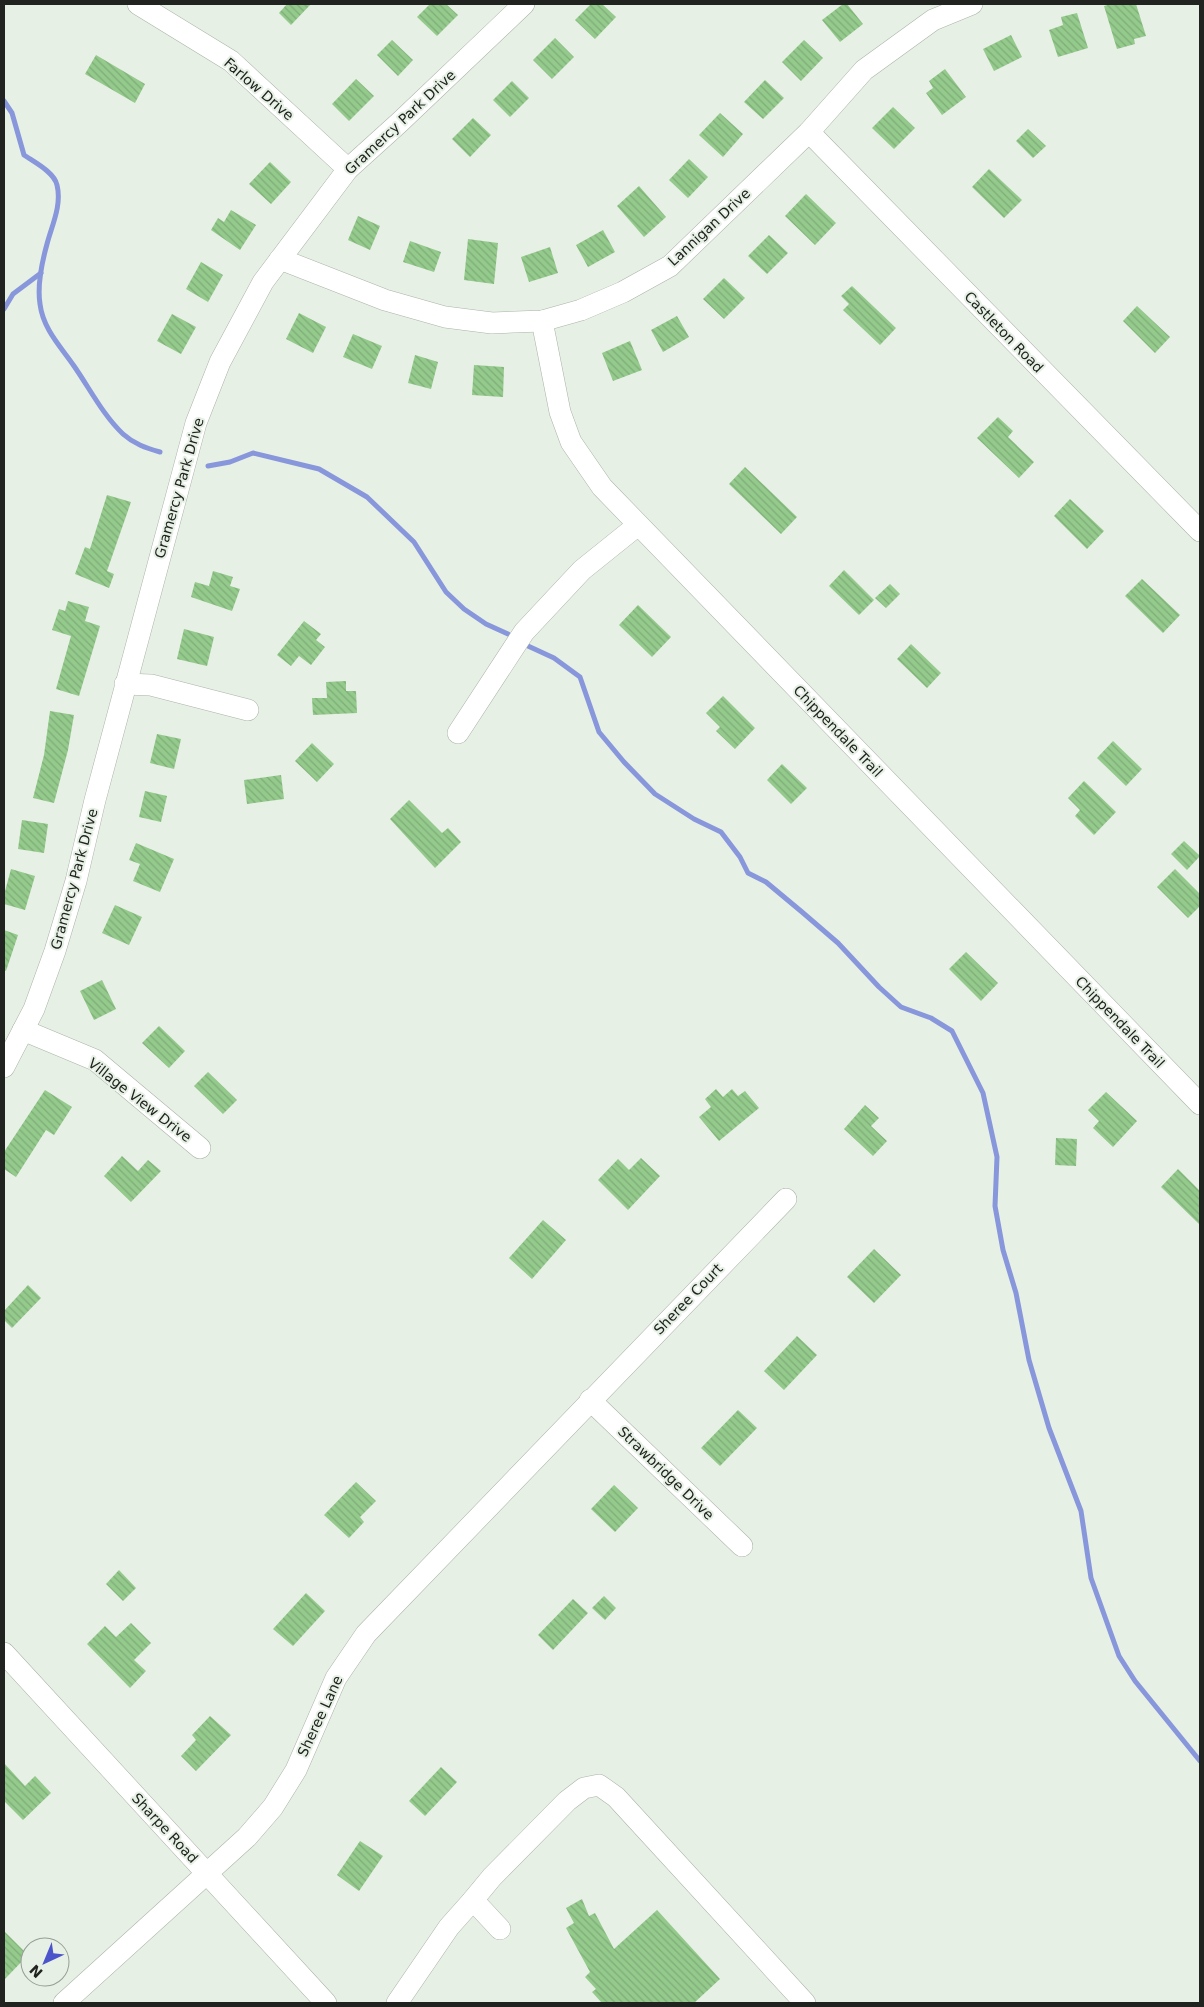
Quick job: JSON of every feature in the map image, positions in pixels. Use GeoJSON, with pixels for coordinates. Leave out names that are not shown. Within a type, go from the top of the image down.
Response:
{"type":"FeatureCollection","features":[{"type":"Feature","properties":{"kind":"street","name":"Farlow Drive"},"geometry":{"type":"LineString","coordinates":[[138,4],[231,61],[348,169]]}},
{"type":"Feature","properties":{"kind":"street","name":"Gramercy Park Drive"},"geometry":{"type":"LineString","coordinates":[[4,1067],[34,1009],[76,881],[125,684],[196,423],[220,362],[247,309],[280,259],[348,169],[524,4]]}},
{"type":"Feature","properties":{"kind":"street","name":"Lannigan Drive"},"geometry":{"type":"LineString","coordinates":[[280,259],[385,300],[445,317],[492,323],[542,321],[581,310],[623,292],[670,266],[808,132],[864,70],[933,20],[972,4]]}},
{"type":"Feature","properties":{"kind":"street","name":"Castleton Road"},"geometry":{"type":"LineString","coordinates":[[808,132],[1200,532]]}},
{"type":"Feature","properties":{"kind":"street","name":"Chippendale Trail"},"geometry":{"type":"LineString","coordinates":[[542,321],[560,412],[571,442],[602,487],[1200,1104]]}},
{"type":"Feature","properties":{"kind":"street"},"geometry":{"type":"LineString","coordinates":[[458,733],[524,632],[582,570],[638,525]]}},
{"type":"Feature","properties":{"kind":"street"},"geometry":{"type":"LineString","coordinates":[[125,684],[151,685],[248,710]]}},
{"type":"Feature","properties":{"kind":"street","name":"Village View Drive"},"geometry":{"type":"LineString","coordinates":[[23,1030],[95,1060],[200,1148]]}},
{"type":"Feature","properties":{"kind":"street","name":"Sheree Court"},"geometry":{"type":"LineString","coordinates":[[590,1400],[786,1198]]}},
{"type":"Feature","properties":{"kind":"street","name":"Strawbridge Drive"},"geometry":{"type":"LineString","coordinates":[[590,1400],[742,1546]]}},
{"type":"Feature","properties":{"kind":"street","name":"Sheree Lane"},"geometry":{"type":"LineString","coordinates":[[64,2003],[247,1837],[273,1807],[296,1770],[336,1678],[366,1634],[590,1400]]}},
{"type":"Feature","properties":{"kind":"street","name":"Sharpe Road"},"geometry":{"type":"LineString","coordinates":[[4,1653],[326,2003]]}},
{"type":"Feature","properties":{"kind":"street"},"geometry":{"type":"LineString","coordinates":[[397,2003],[449,1927],[492,1877],[567,1801],[584,1788],[599,1785],[616,1797],[805,2003]]}},
{"type":"Feature","properties":{"kind":"street"},"geometry":{"type":"LineString","coordinates":[[473,1900],[500,1929]]}},
{"type":"Feature","properties":{"kind":"building"},"geometry":{"type":"Polygon","coordinates":[[[287,4],[311,4],[291,25],[279,13],[287,4]]]}},
{"type":"Feature","properties":{"kind":"building"},"geometry":{"type":"Polygon","coordinates":[[[430,4],[446,4],[458,15],[437,36],[417,17],[430,4]]]}},
{"type":"Feature","properties":{"kind":"building"},"geometry":{"type":"Polygon","coordinates":[[[591,4],[602,4],[616,17],[595,39],[575,20],[591,4]]]}},
{"type":"Feature","properties":{"kind":"building"},"geometry":{"type":"Polygon","coordinates":[[[843,4],[847,4],[863,24],[840,42],[822,20],[843,4]]]}},
{"type":"Feature","properties":{"kind":"building"},"geometry":{"type":"Polygon","coordinates":[[[1111,4],[1136,4],[1146,36],[1134,39],[1135,44],[1117,49],[1104,6],[1111,4]]]}},
{"type":"Feature","properties":{"kind":"building"},"geometry":{"type":"Polygon","coordinates":[[[1077,13],[1088,48],[1058,57],[1049,30],[1063,25],[1061,17],[1077,13]]]}},
{"type":"Feature","properties":{"kind":"building"},"geometry":{"type":"Polygon","coordinates":[[[1011,35],[1022,57],[994,71],[983,49],[1011,35]]]}},
{"type":"Feature","properties":{"kind":"building"},"geometry":{"type":"Polygon","coordinates":[[[555,38],[574,57],[552,79],[533,60],[555,38]]]}},
{"type":"Feature","properties":{"kind":"building"},"geometry":{"type":"Polygon","coordinates":[[[392,40],[413,60],[398,76],[377,55],[392,40]]]}},
{"type":"Feature","properties":{"kind":"building"},"geometry":{"type":"Polygon","coordinates":[[[804,40],[823,58],[801,81],[782,62],[804,40]]]}},
{"type":"Feature","properties":{"kind":"building"},"geometry":{"type":"Polygon","coordinates":[[[96,55],[145,84],[135,103],[85,74],[96,55]]]}},
{"type":"Feature","properties":{"kind":"building"},"geometry":{"type":"Polygon","coordinates":[[[945,69],[966,97],[942,115],[926,93],[933,88],[929,81],[945,69]]]}},
{"type":"Feature","properties":{"kind":"building"},"geometry":{"type":"Polygon","coordinates":[[[356,79],[374,96],[349,121],[332,104],[356,79]]]}},
{"type":"Feature","properties":{"kind":"building"},"geometry":{"type":"Polygon","coordinates":[[[765,80],[784,98],[763,119],[744,102],[765,80]]]}},
{"type":"Feature","properties":{"kind":"building"},"geometry":{"type":"Polygon","coordinates":[[[512,81],[529,98],[510,117],[493,100],[512,81]]]}},
{"type":"Feature","properties":{"kind":"building"},"geometry":{"type":"Polygon","coordinates":[[[893,107],[915,128],[894,149],[872,128],[893,107]]]}},
{"type":"Feature","properties":{"kind":"building"},"geometry":{"type":"Polygon","coordinates":[[[720,113],[743,134],[723,157],[699,135],[720,113]]]}},
{"type":"Feature","properties":{"kind":"building"},"geometry":{"type":"Polygon","coordinates":[[[473,118],[491,135],[470,157],[452,139],[473,118]]]}},
{"type":"Feature","properties":{"kind":"building"},"geometry":{"type":"Polygon","coordinates":[[[1028,129],[1046,146],[1033,158],[1016,141],[1028,129]]]}},
{"type":"Feature","properties":{"kind":"building"},"geometry":{"type":"Polygon","coordinates":[[[689,159],[708,177],[688,198],[669,180],[689,159]]]}},
{"type":"Feature","properties":{"kind":"building"},"geometry":{"type":"Polygon","coordinates":[[[270,162],[291,182],[271,204],[249,184],[270,162]]]}},
{"type":"Feature","properties":{"kind":"building"},"geometry":{"type":"Polygon","coordinates":[[[989,169],[1022,200],[1004,218],[972,187],[989,169]]]}},
{"type":"Feature","properties":{"kind":"building"},"geometry":{"type":"Polygon","coordinates":[[[639,186],[666,217],[644,237],[617,206],[639,186]]]}},
{"type":"Feature","properties":{"kind":"building"},"geometry":{"type":"Polygon","coordinates":[[[806,194],[836,223],[815,245],[785,216],[806,194]]]}},
{"type":"Feature","properties":{"kind":"building"},"geometry":{"type":"Polygon","coordinates":[[[231,210],[256,225],[240,250],[211,230],[218,218],[224,222],[231,210]]]}},
{"type":"Feature","properties":{"kind":"building"},"geometry":{"type":"Polygon","coordinates":[[[358,216],[380,226],[370,250],[348,240],[358,216]]]}},
{"type":"Feature","properties":{"kind":"building"},"geometry":{"type":"Polygon","coordinates":[[[603,230],[615,252],[588,267],[576,245],[603,230]]]}},
{"type":"Feature","properties":{"kind":"building"},"geometry":{"type":"Polygon","coordinates":[[[769,235],[788,253],[767,274],[748,256],[769,235]]]}},
{"type":"Feature","properties":{"kind":"building"},"geometry":{"type":"Polygon","coordinates":[[[468,239],[498,243],[494,284],[464,280],[468,239]]]}},
{"type":"Feature","properties":{"kind":"building"},"geometry":{"type":"Polygon","coordinates":[[[410,241],[441,252],[434,272],[403,262],[410,241]]]}},
{"type":"Feature","properties":{"kind":"building"},"geometry":{"type":"Polygon","coordinates":[[[550,247],[558,273],[529,282],[521,257],[550,247]]]}},
{"type":"Feature","properties":{"kind":"building"},"geometry":{"type":"Polygon","coordinates":[[[201,262],[223,275],[208,302],[186,289],[201,262]]]}},
{"type":"Feature","properties":{"kind":"building"},"geometry":{"type":"Polygon","coordinates":[[[724,278],[745,298],[724,319],[703,299],[724,278]]]}},
{"type":"Feature","properties":{"kind":"building"},"geometry":{"type":"Polygon","coordinates":[[[852,286],[896,328],[880,345],[843,310],[849,304],[841,296],[852,286]]]}},
{"type":"Feature","properties":{"kind":"building"},"geometry":{"type":"Polygon","coordinates":[[[1137,306],[1170,337],[1155,353],[1123,321],[1137,306]]]}},
{"type":"Feature","properties":{"kind":"building"},"geometry":{"type":"Polygon","coordinates":[[[299,313],[326,327],[313,353],[286,339],[299,313]]]}},
{"type":"Feature","properties":{"kind":"building"},"geometry":{"type":"Polygon","coordinates":[[[172,314],[196,327],[181,354],[157,341],[172,314]]]}},
{"type":"Feature","properties":{"kind":"building"},"geometry":{"type":"Polygon","coordinates":[[[677,316],[689,337],[663,352],[651,330],[677,316]]]}},
{"type":"Feature","properties":{"kind":"building"},"geometry":{"type":"Polygon","coordinates":[[[353,334],[382,346],[372,369],[343,357],[353,334]]]}},
{"type":"Feature","properties":{"kind":"building"},"geometry":{"type":"Polygon","coordinates":[[[630,341],[642,370],[613,381],[602,353],[630,341]]]}},
{"type":"Feature","properties":{"kind":"building"},"geometry":{"type":"Polygon","coordinates":[[[415,355],[438,362],[431,389],[408,383],[415,355]]]}},
{"type":"Feature","properties":{"kind":"building"},"geometry":{"type":"Polygon","coordinates":[[[474,365],[504,367],[503,397],[472,395],[474,365]]]}},
{"type":"Feature","properties":{"kind":"building"},"geometry":{"type":"Polygon","coordinates":[[[998,417],[1013,431],[1008,437],[1034,462],[1019,478],[977,438],[998,417]]]}},
{"type":"Feature","properties":{"kind":"building"},"geometry":{"type":"Polygon","coordinates":[[[745,467],[797,517],[781,534],[729,484],[745,467]]]}},
{"type":"Feature","properties":{"kind":"building"},"geometry":{"type":"Polygon","coordinates":[[[107,495],[131,502],[107,571],[114,574],[109,588],[75,574],[85,547],[90,549],[107,495]]]}},
{"type":"Feature","properties":{"kind":"building"},"geometry":{"type":"Polygon","coordinates":[[[1070,499],[1104,531],[1087,549],[1054,516],[1070,499]]]}},
{"type":"Feature","properties":{"kind":"building"},"geometry":{"type":"Polygon","coordinates":[[[844,570],[874,600],[859,615],[829,586],[844,570]]]}},
{"type":"Feature","properties":{"kind":"building"},"geometry":{"type":"Polygon","coordinates":[[[213,571],[233,577],[230,586],[240,589],[232,611],[191,597],[195,582],[209,586],[213,571]]]}},
{"type":"Feature","properties":{"kind":"building"},"geometry":{"type":"Polygon","coordinates":[[[1142,579],[1180,615],[1163,633],[1125,596],[1142,579]]]}},
{"type":"Feature","properties":{"kind":"building"},"geometry":{"type":"Polygon","coordinates":[[[890,584],[900,594],[886,608],[875,598],[890,584]]]}},
{"type":"Feature","properties":{"kind":"building"},"geometry":{"type":"Polygon","coordinates":[[[68,601],[89,607],[85,621],[100,626],[79,696],[56,689],[71,636],[52,630],[59,609],[65,611],[68,601]]]}},
{"type":"Feature","properties":{"kind":"building"},"geometry":{"type":"Polygon","coordinates":[[[638,605],[671,637],[652,657],[619,625],[638,605]]]}},
{"type":"Feature","properties":{"kind":"building"},"geometry":{"type":"Polygon","coordinates":[[[304,621],[321,634],[316,640],[325,647],[311,665],[299,656],[291,666],[277,655],[304,621]]]}},
{"type":"Feature","properties":{"kind":"building"},"geometry":{"type":"Polygon","coordinates":[[[184,629],[214,637],[207,666],[177,659],[184,629]]]}},
{"type":"Feature","properties":{"kind":"building"},"geometry":{"type":"Polygon","coordinates":[[[911,644],[941,673],[927,688],[897,659],[911,644]]]}},
{"type":"Feature","properties":{"kind":"building"},"geometry":{"type":"Polygon","coordinates":[[[346,681],[346,691],[356,691],[357,713],[313,715],[312,698],[327,698],[326,682],[346,681]]]}},
{"type":"Feature","properties":{"kind":"building"},"geometry":{"type":"Polygon","coordinates":[[[723,696],[755,728],[735,749],[716,731],[720,727],[706,713],[723,696]]]}},
{"type":"Feature","properties":{"kind":"building"},"geometry":{"type":"Polygon","coordinates":[[[50,711],[74,715],[68,750],[54,803],[33,798],[44,755],[50,711]]]}},
{"type":"Feature","properties":{"kind":"building"},"geometry":{"type":"Polygon","coordinates":[[[157,734],[181,739],[174,769],[150,763],[157,734]]]}},
{"type":"Feature","properties":{"kind":"building"},"geometry":{"type":"Polygon","coordinates":[[[1113,741],[1142,769],[1126,786],[1097,758],[1113,741]]]}},
{"type":"Feature","properties":{"kind":"building"},"geometry":{"type":"Polygon","coordinates":[[[312,743],[334,764],[317,782],[295,761],[312,743]]]}},
{"type":"Feature","properties":{"kind":"building"},"geometry":{"type":"Polygon","coordinates":[[[782,764],[807,788],[791,804],[767,780],[782,764]]]}},
{"type":"Feature","properties":{"kind":"building"},"geometry":{"type":"Polygon","coordinates":[[[281,775],[284,799],[247,804],[244,780],[281,775]]]}},
{"type":"Feature","properties":{"kind":"building"},"geometry":{"type":"Polygon","coordinates":[[[1084,781],[1116,812],[1094,835],[1075,816],[1080,810],[1068,798],[1084,781]]]}},
{"type":"Feature","properties":{"kind":"building"},"geometry":{"type":"Polygon","coordinates":[[[145,791],[167,796],[161,822],[139,817],[145,791]]]}},
{"type":"Feature","properties":{"kind":"building"},"geometry":{"type":"Polygon","coordinates":[[[409,800],[442,833],[448,828],[461,842],[435,868],[390,819],[409,800]]]}},
{"type":"Feature","properties":{"kind":"building"},"geometry":{"type":"Polygon","coordinates":[[[22,820],[48,824],[44,853],[18,849],[22,820]]]}},
{"type":"Feature","properties":{"kind":"building"},"geometry":{"type":"Polygon","coordinates":[[[1184,841],[1200,856],[1187,870],[1171,854],[1184,841]]]}},
{"type":"Feature","properties":{"kind":"building"},"geometry":{"type":"Polygon","coordinates":[[[136,843],[174,859],[160,892],[133,881],[140,864],[129,860],[136,843]]]}},
{"type":"Feature","properties":{"kind":"building"},"geometry":{"type":"Polygon","coordinates":[[[11,869],[35,876],[25,910],[4,904],[4,895],[11,869]]]}},
{"type":"Feature","properties":{"kind":"building"},"geometry":{"type":"Polygon","coordinates":[[[1175,869],[1200,894],[1200,906],[1188,918],[1157,887],[1175,869]]]}},
{"type":"Feature","properties":{"kind":"building"},"geometry":{"type":"Polygon","coordinates":[[[115,905],[142,917],[129,945],[102,933],[115,905]]]}},
{"type":"Feature","properties":{"kind":"building"},"geometry":{"type":"Polygon","coordinates":[[[4,930],[18,935],[6,971],[4,970],[4,930]]]}},
{"type":"Feature","properties":{"kind":"building"},"geometry":{"type":"Polygon","coordinates":[[[966,952],[998,983],[981,1001],[949,969],[966,952]]]}},
{"type":"Feature","properties":{"kind":"building"},"geometry":{"type":"Polygon","coordinates":[[[102,980],[116,1009],[94,1020],[80,991],[102,980]]]}},
{"type":"Feature","properties":{"kind":"building"},"geometry":{"type":"Polygon","coordinates":[[[159,1026],[185,1051],[169,1068],[142,1043],[159,1026]]]}},
{"type":"Feature","properties":{"kind":"building"},"geometry":{"type":"Polygon","coordinates":[[[208,1072],[237,1100],[223,1114],[194,1086],[208,1072]]]}},
{"type":"Feature","properties":{"kind":"building"},"geometry":{"type":"Polygon","coordinates":[[[716,1089],[723,1097],[732,1089],[738,1096],[745,1091],[759,1108],[719,1141],[699,1117],[711,1107],[705,1099],[716,1089]]]}},
{"type":"Feature","properties":{"kind":"building"},"geometry":{"type":"Polygon","coordinates":[[[45,1090],[72,1107],[54,1135],[46,1130],[16,1177],[4,1169],[4,1152],[45,1090]]]}},
{"type":"Feature","properties":{"kind":"building"},"geometry":{"type":"Polygon","coordinates":[[[1106,1092],[1137,1121],[1113,1147],[1093,1128],[1099,1121],[1088,1110],[1106,1092]]]}},
{"type":"Feature","properties":{"kind":"building"},"geometry":{"type":"Polygon","coordinates":[[[865,1105],[879,1118],[871,1126],[887,1141],[873,1156],[844,1129],[865,1105]]]}},
{"type":"Feature","properties":{"kind":"building"},"geometry":{"type":"Polygon","coordinates":[[[1056,1138],[1077,1139],[1076,1166],[1055,1165],[1056,1138]]]}},
{"type":"Feature","properties":{"kind":"building"},"geometry":{"type":"Polygon","coordinates":[[[122,1156],[138,1171],[148,1160],[161,1171],[131,1202],[104,1176],[122,1156]]]}},
{"type":"Feature","properties":{"kind":"building"},"geometry":{"type":"Polygon","coordinates":[[[641,1158],[660,1176],[628,1210],[598,1180],[618,1159],[629,1170],[641,1158]]]}},
{"type":"Feature","properties":{"kind":"building"},"geometry":{"type":"Polygon","coordinates":[[[1178,1169],[1200,1191],[1200,1225],[1161,1187],[1178,1169]]]}},
{"type":"Feature","properties":{"kind":"building"},"geometry":{"type":"Polygon","coordinates":[[[543,1220],[566,1240],[532,1279],[509,1258],[543,1220]]]}},
{"type":"Feature","properties":{"kind":"building"},"geometry":{"type":"Polygon","coordinates":[[[874,1249],[901,1275],[874,1303],[847,1277],[874,1249]]]}},
{"type":"Feature","properties":{"kind":"building"},"geometry":{"type":"Polygon","coordinates":[[[28,1285],[41,1298],[12,1328],[4,1320],[4,1311],[28,1285]]]}},
{"type":"Feature","properties":{"kind":"building"},"geometry":{"type":"Polygon","coordinates":[[[797,1336],[817,1355],[784,1390],[764,1371],[797,1336]]]}},
{"type":"Feature","properties":{"kind":"building"},"geometry":{"type":"Polygon","coordinates":[[[738,1410],[757,1428],[720,1466],[701,1448],[738,1410]]]}},
{"type":"Feature","properties":{"kind":"building"},"geometry":{"type":"Polygon","coordinates":[[[356,1482],[376,1501],[360,1517],[364,1522],[349,1538],[324,1515],[356,1482]]]}},
{"type":"Feature","properties":{"kind":"building"},"geometry":{"type":"Polygon","coordinates":[[[614,1485],[638,1508],[615,1532],[591,1509],[614,1485]]]}},
{"type":"Feature","properties":{"kind":"building"},"geometry":{"type":"Polygon","coordinates":[[[119,1570],[136,1588],[123,1601],[106,1584],[119,1570]]]}},
{"type":"Feature","properties":{"kind":"building"},"geometry":{"type":"Polygon","coordinates":[[[306,1593],[325,1611],[293,1646],[273,1629],[306,1593]]]}},
{"type":"Feature","properties":{"kind":"building"},"geometry":{"type":"Polygon","coordinates":[[[604,1596],[616,1608],[605,1620],[592,1608],[604,1596]]]}},
{"type":"Feature","properties":{"kind":"building"},"geometry":{"type":"Polygon","coordinates":[[[573,1599],[588,1613],[553,1650],[538,1635],[573,1599]]]}},
{"type":"Feature","properties":{"kind":"building"},"geometry":{"type":"Polygon","coordinates":[[[131,1623],[151,1643],[134,1660],[146,1671],[130,1688],[87,1644],[105,1626],[116,1637],[131,1623]]]}},
{"type":"Feature","properties":{"kind":"building"},"geometry":{"type":"Polygon","coordinates":[[[210,1716],[231,1735],[196,1771],[181,1756],[196,1740],[192,1735],[210,1716]]]}},
{"type":"Feature","properties":{"kind":"building"},"geometry":{"type":"Polygon","coordinates":[[[4,1763],[25,1786],[35,1776],[51,1793],[23,1820],[4,1801],[4,1763]]]}},
{"type":"Feature","properties":{"kind":"building"},"geometry":{"type":"Polygon","coordinates":[[[441,1767],[457,1782],[425,1816],[409,1801],[441,1767]]]}},
{"type":"Feature","properties":{"kind":"building"},"geometry":{"type":"Polygon","coordinates":[[[360,1841],[383,1856],[359,1891],[337,1875],[360,1841]]]}},
{"type":"Feature","properties":{"kind":"building"},"geometry":{"type":"Polygon","coordinates":[[[582,1899],[589,1916],[595,1913],[614,1949],[657,1910],[720,1979],[694,2003],[602,2003],[592,1992],[596,1989],[585,1977],[590,1972],[566,1928],[574,1923],[566,1908],[582,1899]]]}},
{"type":"Feature","properties":{"kind":"building"},"geometry":{"type":"Polygon","coordinates":[[[4,1931],[20,1947],[20,1963],[4,1980],[4,1931]]]}},
{"type":"Feature","properties":{"kind":"waterway"},"geometry":{"type":"LineString","coordinates":[[4,101],[12,113],[24,155],[48,172],[57,185],[56,215],[43,258],[40,281],[39,297],[45,322],[53,337],[116,427],[136,443],[160,452]]}},
{"type":"Feature","properties":{"kind":"waterway"},"geometry":{"type":"LineString","coordinates":[[4,309],[13,294],[41,273]]}},
{"type":"Feature","properties":{"kind":"waterway"},"geometry":{"type":"LineString","coordinates":[[208,466],[230,462],[253,453],[319,469],[367,497],[414,542],[446,592],[464,609],[486,624],[508,634]]}},
{"type":"Feature","properties":{"kind":"waterway"},"geometry":{"type":"LineString","coordinates":[[528,646],[554,658],[580,677],[599,732],[624,762],[655,794],[694,819],[721,832],[740,857],[748,873],[766,882],[838,943],[879,987],[901,1007],[931,1018],[952,1031],[983,1093],[997,1157],[995,1206],[1003,1250],[1016,1293],[1029,1360],[1049,1428],[1081,1511],[1091,1578],[1119,1656],[1135,1681],[1200,1761]]}}]}
